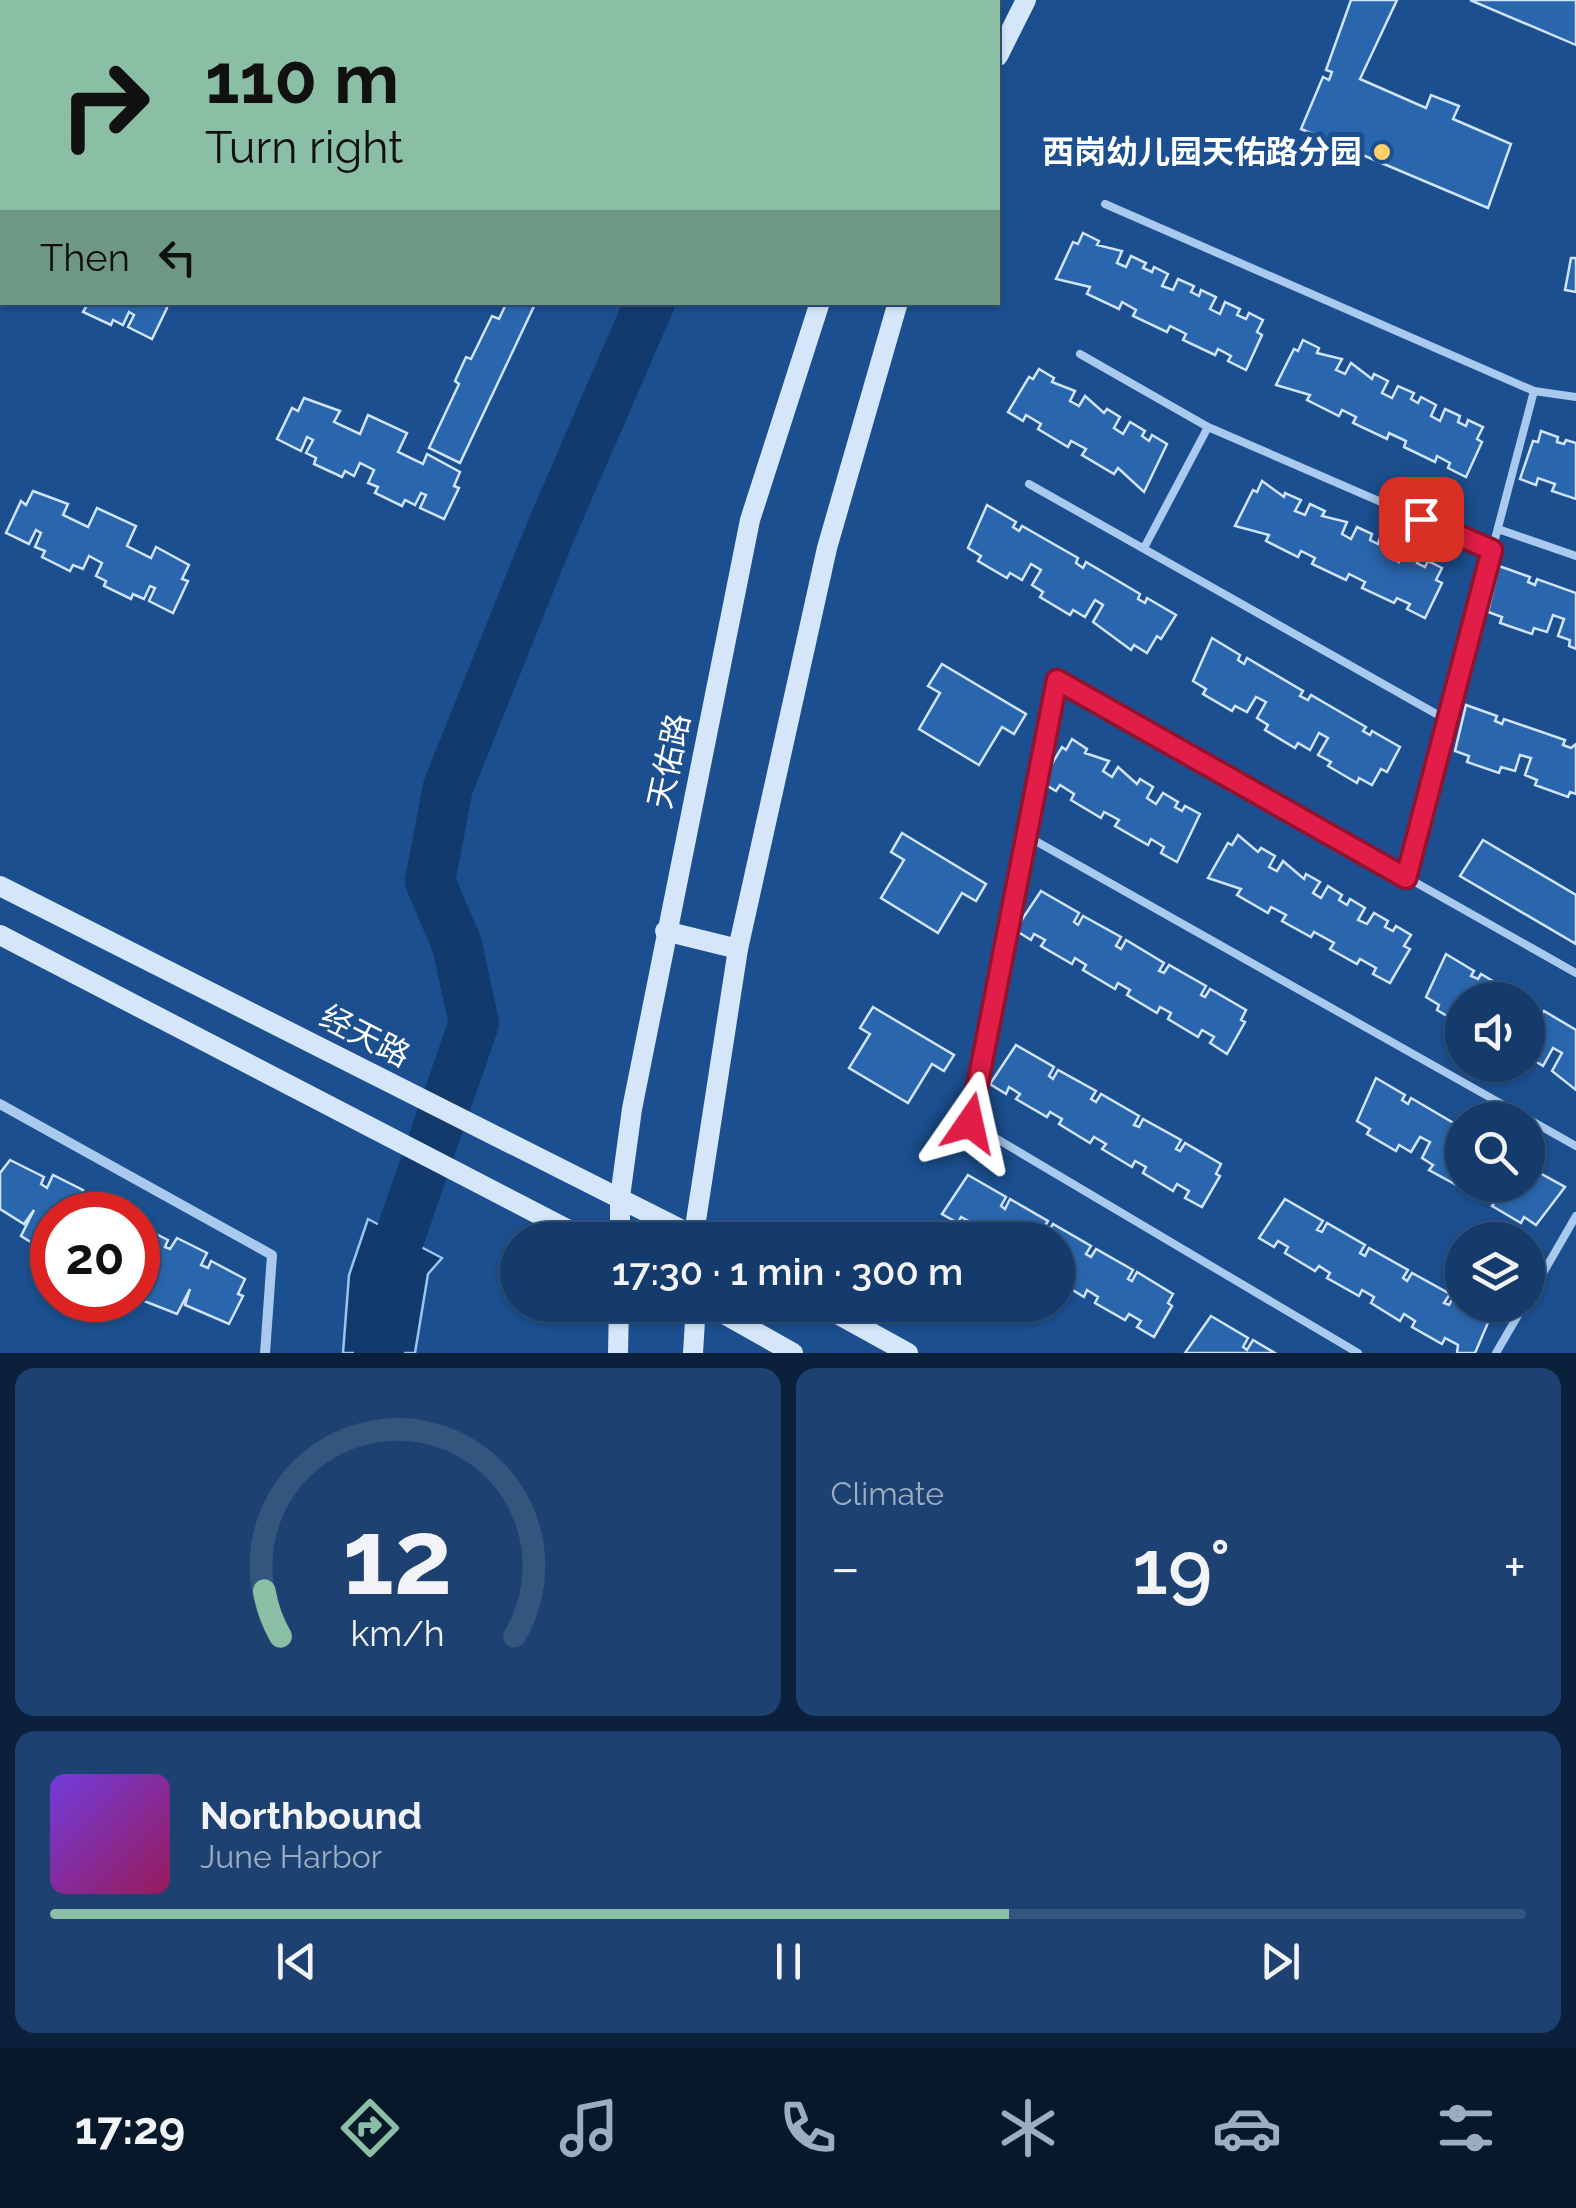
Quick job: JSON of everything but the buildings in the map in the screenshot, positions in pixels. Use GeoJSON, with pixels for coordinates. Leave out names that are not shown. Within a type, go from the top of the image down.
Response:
{"type":"FeatureCollection","features":[{"type":"Feature","properties":{"kind":"main road"},"geometry":{"type":"LineString","coordinates":[[1000,52],[1026,0]]}},
{"type":"Feature","properties":{"kind":"main road","name":"天佑路"},"geometry":{"type":"LineString","coordinates":[[620,1222],[620,1197],[665,931],[750,520],[819,305]]}},
{"type":"Feature","properties":{"kind":"main road"},"geometry":{"type":"LineString","coordinates":[[698,1222],[738,949],[827,548],[894,305]]}},
{"type":"Feature","properties":{"kind":"main road","name":"经天路"},"geometry":{"type":"LineString","coordinates":[[0,886],[666,1222]]}},
{"type":"Feature","properties":{"kind":"main road"},"geometry":{"type":"LineString","coordinates":[[665,931],[738,949]]}},
{"type":"Feature","properties":{"kind":"main road"},"geometry":{"type":"LineString","coordinates":[[0,935],[553,1222]]}},
{"type":"Feature","properties":{"kind":"main road"},"geometry":{"type":"LineString","coordinates":[[618,1353],[619,1322]]}},
{"type":"Feature","properties":{"kind":"main road"},"geometry":{"type":"LineString","coordinates":[[693,1353],[695,1322]]}},
{"type":"Feature","properties":{"kind":"main road"},"geometry":{"type":"LineString","coordinates":[[738,1322],[793,1353]]}},
{"type":"Feature","properties":{"kind":"main road"},"geometry":{"type":"LineString","coordinates":[[852,1322],[908,1353]]}},
{"type":"Feature","properties":{"kind":"street"},"geometry":{"type":"LineString","coordinates":[[0,1104],[272,1255],[266,1353]]}},
{"type":"Feature","properties":{"kind":"lane"},"geometry":{"type":"LineString","coordinates":[[1105,204],[1534,391],[1576,397]]}},
{"type":"Feature","properties":{"kind":"lane"},"geometry":{"type":"LineString","coordinates":[[1080,354],[1208,427],[1492,550]]}},
{"type":"Feature","properties":{"kind":"lane"},"geometry":{"type":"LineString","coordinates":[[1406,878],[1534,391]]}},
{"type":"Feature","properties":{"kind":"lane"},"geometry":{"type":"LineString","coordinates":[[1144,548],[1208,427]]}},
{"type":"Feature","properties":{"kind":"lane"},"geometry":{"type":"LineString","coordinates":[[1029,484],[1447,720]]}},
{"type":"Feature","properties":{"kind":"lane"},"geometry":{"type":"LineString","coordinates":[[1498,528],[1576,556]]}},
{"type":"Feature","properties":{"kind":"lane"},"geometry":{"type":"LineString","coordinates":[[1358,1353],[970,1123],[1057,680],[1576,973]]}},
{"type":"Feature","properties":{"kind":"lane"},"geometry":{"type":"LineString","coordinates":[[1024,834],[1576,1146]]}},
{"type":"Feature","properties":{"kind":"lane"},"geometry":{"type":"LineString","coordinates":[[1545,1269],[1576,1216]]}},
{"type":"Feature","properties":{"kind":"lane"},"geometry":{"type":"LineString","coordinates":[[1496,1353],[1514,1322]]}},
{"type":"Feature","properties":{"kind":"water"},"geometry":{"type":"Polygon","coordinates":[[[368,1219],[442,1258],[428,1274],[415,1353],[343,1353],[349,1275],[368,1219]]]}},
{"type":"Feature","properties":{"kind":"waterway"},"geometry":{"type":"LineString","coordinates":[[379,1353],[379,1297],[474,1023],[457,945],[430,881],[448,787],[552,528],[649,305]]}},
{"type":"Feature","properties":{"kind":"place","name":"西岗幼儿园天佑路分园"},"geometry":{"type":"Point","coordinates":[1382,152]}},
{"type":"Feature","properties":{"kind":"route"},"geometry":{"type":"LineString","coordinates":[[970,1123],[1057,680],[1406,878],[1492,550],[1421,519]]}}]}
